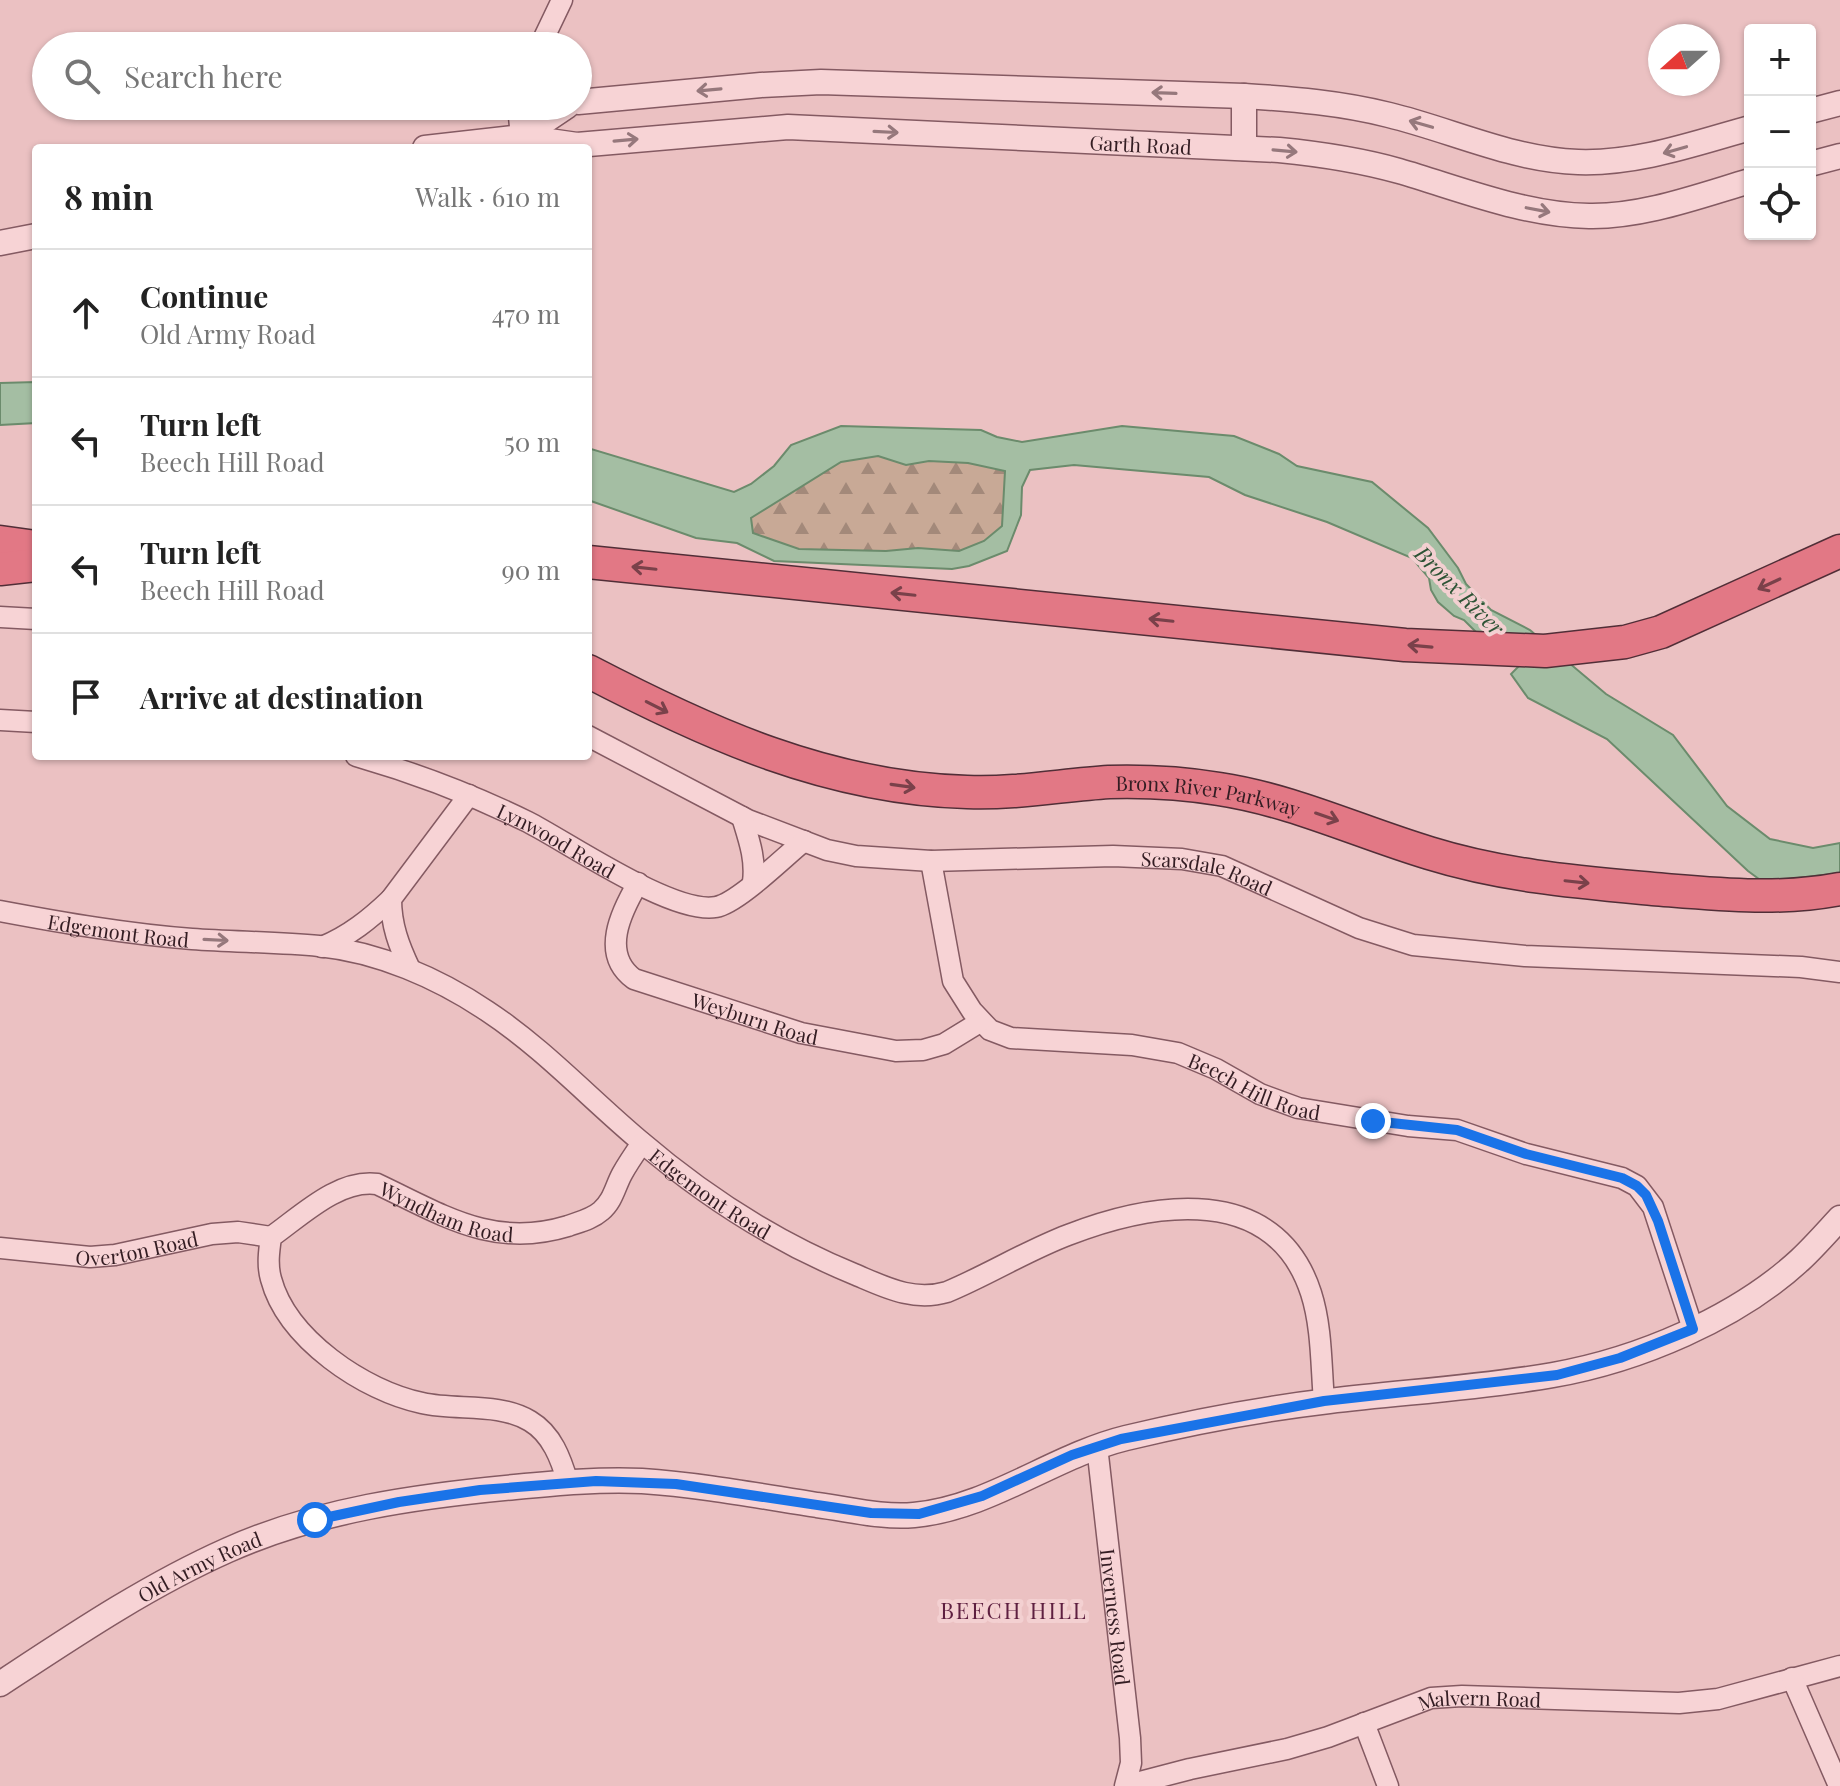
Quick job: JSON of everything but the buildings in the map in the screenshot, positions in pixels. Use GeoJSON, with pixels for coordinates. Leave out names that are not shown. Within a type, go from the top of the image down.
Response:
{"type":"FeatureCollection","features":[{"type":"Feature","properties":{"kind":"highway"},"geometry":{"type":"LineString","coordinates":[[0,520],[32,525]]}},
{"type":"Feature","properties":{"kind":"highway"},"geometry":{"type":"LineString","coordinates":[[0,542],[32,546]]}},
{"type":"Feature","properties":{"kind":"highway"},"geometry":{"type":"LineString","coordinates":[[592,562],[1405,645],[1557,651],[1625,642],[1661,632],[1840,551]]}},
{"type":"Feature","properties":{"kind":"highway"},"geometry":{"type":"LineString","coordinates":[[0,569],[32,565]]}},
{"type":"Feature","properties":{"kind":"highway","name":"Bronx River Parkway"},"geometry":{"type":"LineString","coordinates":[[592,673],[683,720],[750,747],[817,768],[890,784],[989,792],[1109,782],[1180,784],[1288,804],[1427,853],[1531,877],[1756,896],[1840,889]]}},
{"type":"Feature","properties":{"kind":"street"},"geometry":{"type":"LineString","coordinates":[[547,32],[562,0]]}},
{"type":"Feature","properties":{"kind":"street"},"geometry":{"type":"LineString","coordinates":[[592,101],[821,82],[1244,96],[1305,100],[1356,108],[1532,156],[1575,162],[1638,159],[1744,130]]}},
{"type":"Feature","properties":{"kind":"street"},"geometry":{"type":"LineString","coordinates":[[761,85],[762,128]]}},
{"type":"Feature","properties":{"kind":"street"},"geometry":{"type":"LineString","coordinates":[[1244,96],[1244,148]]}},
{"type":"Feature","properties":{"kind":"street"},"geometry":{"type":"LineString","coordinates":[[1816,109],[1840,103]]}},
{"type":"Feature","properties":{"kind":"street"},"geometry":{"type":"LineString","coordinates":[[519,120],[521,137]]}},
{"type":"Feature","properties":{"kind":"street","name":"Garth Road"},"geometry":{"type":"LineString","coordinates":[[521,137],[546,120]]}},
{"type":"Feature","properties":{"kind":"street","name":"Garth Road"},"geometry":{"type":"LineString","coordinates":[[588,144],[788,127],[1244,148],[1340,157],[1513,204],[1574,215],[1632,212],[1744,183]]}},
{"type":"Feature","properties":{"kind":"street","name":"Garth Road"},"geometry":{"type":"LineString","coordinates":[[460,144],[521,137],[570,144]]}},
{"type":"Feature","properties":{"kind":"street"},"geometry":{"type":"LineString","coordinates":[[1816,162],[1840,156]]}},
{"type":"Feature","properties":{"kind":"street"},"geometry":{"type":"LineString","coordinates":[[0,243],[32,237]]}},
{"type":"Feature","properties":{"kind":"street"},"geometry":{"type":"LineString","coordinates":[[0,617],[32,619]]}},
{"type":"Feature","properties":{"kind":"street"},"geometry":{"type":"LineString","coordinates":[[0,720],[32,722]]}},
{"type":"Feature","properties":{"kind":"street","name":"Scarsdale Road"},"geometry":{"type":"LineString","coordinates":[[592,738],[742,817],[827,850],[856,856],[931,861],[1113,856],[1182,859],[1222,866],[1359,928],[1413,945],[1480,953],[1788,966],[1840,972]]}},
{"type":"Feature","properties":{"kind":"street","name":"Lynwood Road"},"geometry":{"type":"LineString","coordinates":[[369,760],[469,795],[527,822],[676,901],[707,907],[725,904],[804,841]]}},
{"type":"Feature","properties":{"kind":"street"},"geometry":{"type":"LineString","coordinates":[[322,947],[357,929],[391,899],[469,795]]}},
{"type":"Feature","properties":{"kind":"street"},"geometry":{"type":"LineString","coordinates":[[742,817],[753,854],[753,882]]}},
{"type":"Feature","properties":{"kind":"street"},"geometry":{"type":"LineString","coordinates":[[931,861],[953,981],[980,1022]]}},
{"type":"Feature","properties":{"kind":"street","name":"Weyburn Road"},"geometry":{"type":"LineString","coordinates":[[638,883],[625,905],[615,944],[615,954],[622,969],[634,979],[801,1033],[896,1051],[923,1050],[944,1044],[980,1022]]}},
{"type":"Feature","properties":{"kind":"street"},"geometry":{"type":"LineString","coordinates":[[391,899],[398,945],[410,969]]}},
{"type":"Feature","properties":{"kind":"street","name":"Edgemont Road"},"geometry":{"type":"LineString","coordinates":[[0,911],[108,931],[322,947],[410,969],[459,993],[526,1039],[642,1143],[752,1223],[848,1272],[911,1295],[934,1296],[947,1292],[1066,1235],[1124,1218],[1200,1209],[1218,1210],[1247,1218],[1286,1247],[1311,1291],[1318,1325],[1324,1401]]}},
{"type":"Feature","properties":{"kind":"street","name":"Beech Hill Road"},"geometry":{"type":"LineString","coordinates":[[980,1022],[1000,1036],[1011,1038],[1132,1045],[1178,1053],[1216,1069],[1260,1094],[1298,1108],[1408,1126],[1457,1130],[1526,1154],[1622,1178],[1637,1186],[1653,1207],[1693,1329]]}},
{"type":"Feature","properties":{"kind":"street","name":"Wyndham Road"},"geometry":{"type":"LineString","coordinates":[[271,1237],[342,1189],[366,1183],[377,1184],[457,1222],[494,1233],[525,1236],[554,1230],[584,1221],[601,1211],[642,1143]]}},
{"type":"Feature","properties":{"kind":"street","name":"Old Army Road"},"geometry":{"type":"LineString","coordinates":[[0,1684],[118,1609],[203,1561],[255,1538],[315,1520],[399,1502],[480,1490],[637,1481],[871,1513],[919,1514],[982,1496],[1097,1446],[1160,1430],[1324,1401],[1557,1375],[1620,1358],[1717,1318],[1777,1279],[1840,1218]]}},
{"type":"Feature","properties":{"kind":"street","name":"Overton Road"},"geometry":{"type":"LineString","coordinates":[[0,1248],[90,1257],[115,1255],[212,1234],[238,1232],[271,1237]]}},
{"type":"Feature","properties":{"kind":"street"},"geometry":{"type":"LineString","coordinates":[[271,1237],[269,1271],[277,1295],[295,1325],[335,1361],[367,1382],[412,1401],[494,1410],[527,1419],[550,1440],[568,1483]]}},
{"type":"Feature","properties":{"kind":"street","name":"Inverness Road"},"geometry":{"type":"LineString","coordinates":[[1097,1446],[1130,1738],[1131,1763],[1125,1786]]}},
{"type":"Feature","properties":{"kind":"street","name":"Malvern Road"},"geometry":{"type":"LineString","coordinates":[[1125,1786],[1287,1749],[1431,1698],[1462,1696],[1679,1703],[1718,1699],[1840,1666]]}},
{"type":"Feature","properties":{"kind":"street"},"geometry":{"type":"LineString","coordinates":[[1792,1678],[1839,1786]]}},
{"type":"Feature","properties":{"kind":"street"},"geometry":{"type":"LineString","coordinates":[[1364,1723],[1388,1786]]}},
{"type":"Feature","properties":{"kind":"green space"},"geometry":{"type":"Polygon","coordinates":[[[878,456],[906,465],[929,461],[968,463],[1005,471],[1003,526],[984,541],[959,551],[917,548],[886,551],[799,549],[753,533],[750,519],[841,462],[878,456]]]}},
{"type":"Feature","properties":{"kind":"water"},"geometry":{"type":"Polygon","coordinates":[[[32,382],[32,423],[0,425],[0,383],[32,382]]]}},
{"type":"Feature","properties":{"kind":"water","name":"Bronx River"},"geometry":{"type":"Polygon","coordinates":[[[841,426],[981,430],[1022,442],[1122,426],[1234,436],[1279,454],[1297,466],[1372,482],[1428,528],[1466,584],[1491,610],[1530,630],[1606,694],[1673,735],[1727,806],[1770,839],[1813,848],[1840,843],[1840,873],[1763,882],[1607,739],[1528,698],[1511,674],[1521,664],[1493,633],[1476,632],[1438,602],[1429,578],[1412,558],[1327,522],[1245,495],[1209,477],[1074,465],[1030,470],[1022,487],[1021,515],[1007,551],[969,566],[952,569],[774,561],[737,543],[696,538],[592,501],[592,449],[734,492],[751,484],[774,466],[791,445],[841,426]],[[878,456],[841,462],[751,518],[753,533],[799,549],[886,551],[918,548],[959,551],[984,541],[1002,526],[1005,471],[968,463],[929,461],[906,465],[878,456]]]}},
{"type":"Feature","properties":{"kind":"district","name":"BEECH HILL"},"geometry":{"type":"Point","coordinates":[1014,1610]}},
{"type":"Feature","properties":{"kind":"route"},"geometry":{"type":"LineString","coordinates":[[315,1520],[399,1502],[480,1490],[596,1481],[676,1484],[871,1513],[919,1514],[982,1496],[1072,1455],[1121,1439],[1324,1401],[1557,1375],[1620,1358],[1693,1329],[1653,1207],[1637,1186],[1622,1178],[1526,1154],[1457,1130],[1373,1121]]}}]}
